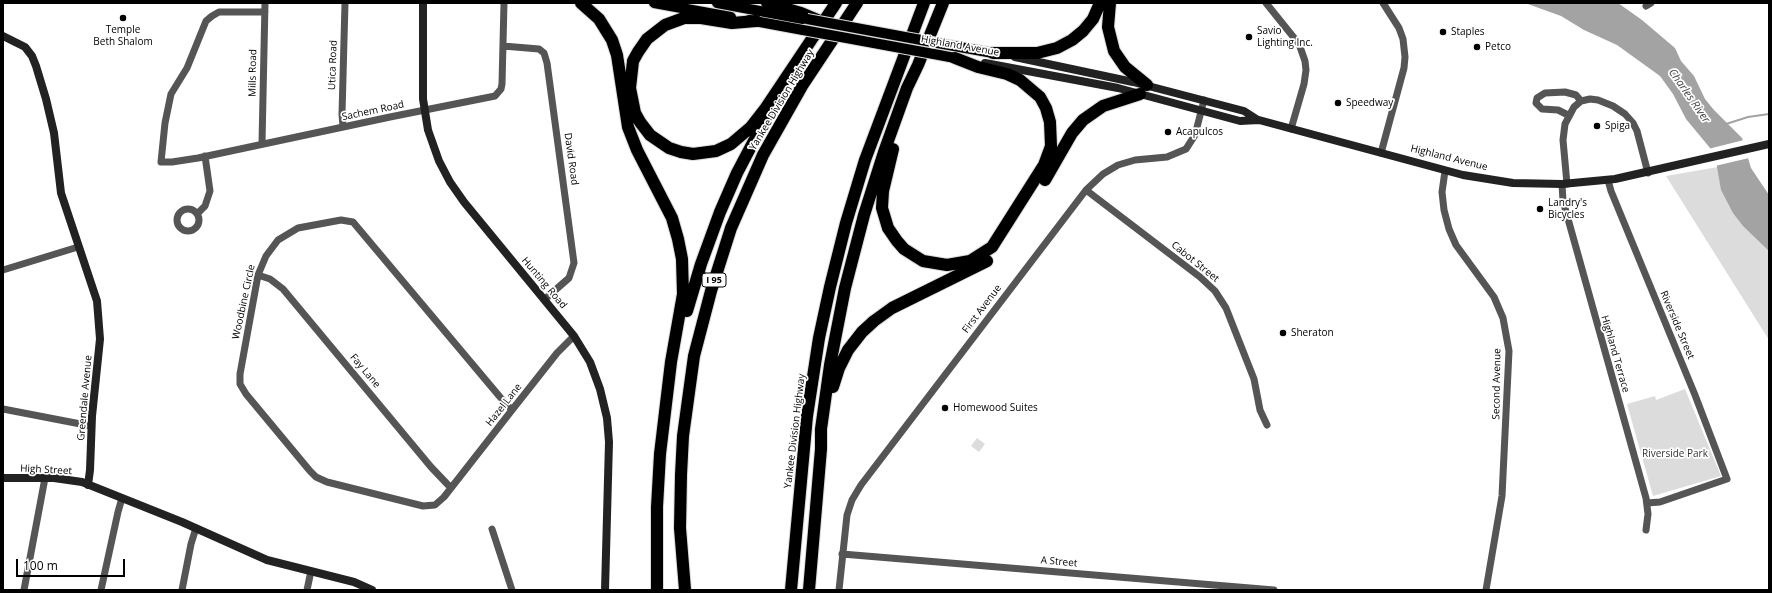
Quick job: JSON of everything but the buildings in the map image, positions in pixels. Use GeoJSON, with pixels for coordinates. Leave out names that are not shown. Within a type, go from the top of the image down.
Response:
{"type":"FeatureCollection","features":[{"type":"Feature","properties":{"kind":"highway"},"geometry":{"type":"LineString","coordinates":[[580,3],[599,18],[612,40],[617,56],[626,116],[630,132],[640,155],[669,211],[678,239],[683,266],[683,294],[671,362],[659,467],[657,513],[657,590]]}},
{"type":"Feature","properties":{"kind":"highway"},"geometry":{"type":"LineString","coordinates":[[767,3],[822,22]]}},
{"type":"Feature","properties":{"kind":"highway"},"geometry":{"type":"LineString","coordinates":[[756,22],[732,23],[701,18],[684,18],[665,25],[647,39],[633,61],[630,88],[632,103],[637,117],[650,135],[669,148],[687,153],[704,154],[727,147],[756,122],[836,3]]}},
{"type":"Feature","properties":{"kind":"highway","name":"Yankee Division Highway"},"geometry":{"type":"LineString","coordinates":[[685,590],[680,522],[683,436],[694,356],[710,291],[731,228],[763,155],[799,92],[857,3]]}},
{"type":"Feature","properties":{"kind":"highway","name":"Yankee Division Highway"},"geometry":{"type":"LineString","coordinates":[[791,590],[807,416],[819,338],[831,280],[842,236],[865,160],[924,3]]}},
{"type":"Feature","properties":{"kind":"highway"},"geometry":{"type":"LineString","coordinates":[[809,590],[824,411],[833,350],[844,295],[858,238],[888,141],[907,88],[943,3]]}},
{"type":"Feature","properties":{"kind":"highway"},"geometry":{"type":"LineString","coordinates":[[993,53],[1037,53],[1057,48],[1072,40],[1083,31],[1093,19],[1100,3]]}},
{"type":"Feature","properties":{"kind":"highway"},"geometry":{"type":"LineString","coordinates":[[821,449],[828,405],[836,376],[848,350],[862,332],[887,311],[976,268],[993,257],[1009,238],[1078,125],[1103,106],[1144,89],[1125,67],[1114,51],[1108,31],[1110,3]]}},
{"type":"Feature","properties":{"kind":"highway"},"geometry":{"type":"LineString","coordinates":[[668,388],[693,289],[715,225],[750,148],[804,52]]}},
{"type":"Feature","properties":{"kind":"highway"},"geometry":{"type":"LineString","coordinates":[[918,65],[890,161],[882,198],[883,213],[893,237],[913,256],[936,264],[947,265],[963,263],[986,252],[999,238],[1044,165],[1050,150],[1052,136],[1046,108],[1040,97],[1030,87],[1007,74],[978,67],[955,58]]}},
{"type":"Feature","properties":{"kind":"highway"},"geometry":{"type":"LineString","coordinates":[[658,559],[662,590]]}},
{"type":"Feature","properties":{"kind":"main road","name":"Hunting Road"},"geometry":{"type":"LineString","coordinates":[[423,3],[422,90],[424,111],[436,154],[450,182],[475,215],[574,336],[590,362],[598,382],[604,404],[608,430],[610,462],[605,590]]}},
{"type":"Feature","properties":{"kind":"main road","name":"Highland Avenue"},"geometry":{"type":"LineString","coordinates":[[654,3],[1076,80],[1144,89],[1204,100],[1244,111],[1259,120],[1291,129],[1445,171],[1500,181],[1537,184],[1564,184],[1608,180],[1648,173],[1769,144]]}},
{"type":"Feature","properties":{"kind":"main road"},"geometry":{"type":"LineString","coordinates":[[717,3],[808,18]]}},
{"type":"Feature","properties":{"kind":"main road","name":"Highland Avenue"},"geometry":{"type":"LineString","coordinates":[[822,22],[1074,68],[1144,89],[1202,110],[1240,121],[1259,120]]}},
{"type":"Feature","properties":{"kind":"main road","name":"Greendale Avenue"},"geometry":{"type":"LineString","coordinates":[[3,36],[25,47],[32,56],[36,66],[54,132],[61,194],[97,301],[100,339],[91,426],[90,470],[88,485]]}},
{"type":"Feature","properties":{"kind":"main road","name":"High Street"},"geometry":{"type":"LineString","coordinates":[[3,478],[45,478],[68,480],[88,485]]}},
{"type":"Feature","properties":{"kind":"main road"},"geometry":{"type":"LineString","coordinates":[[88,485],[196,528],[267,560],[354,582],[372,590]]}},
{"type":"Feature","properties":{"kind":"street","name":"Mills Road"},"geometry":{"type":"LineString","coordinates":[[262,143],[265,3]]}},
{"type":"Feature","properties":{"kind":"street","name":"Utica Road"},"geometry":{"type":"LineString","coordinates":[[343,127],[342,114],[345,3]]}},
{"type":"Feature","properties":{"kind":"street","name":"Sachem Road"},"geometry":{"type":"LineString","coordinates":[[265,12],[224,12],[215,14],[206,21],[187,68],[171,94],[165,123],[161,162],[172,162],[204,156],[495,96],[501,89],[502,84],[504,3]]}},
{"type":"Feature","properties":{"kind":"street"},"geometry":{"type":"LineString","coordinates":[[1266,3],[1299,44],[1305,61],[1306,70],[1304,84],[1291,129]]}},
{"type":"Feature","properties":{"kind":"street"},"geometry":{"type":"LineString","coordinates":[[1381,153],[1404,68],[1405,57],[1403,39],[1399,28],[1383,3]]}},
{"type":"Feature","properties":{"kind":"street","name":"David Road"},"geometry":{"type":"LineString","coordinates":[[503,46],[539,49],[544,53],[547,64],[574,263],[569,278],[545,299]]}},
{"type":"Feature","properties":{"kind":"street"},"geometry":{"type":"LineString","coordinates":[[1582,101],[1573,93],[1565,92],[1545,93],[1537,98],[1536,103],[1542,109],[1558,110],[1568,115],[1574,107],[1582,101],[1590,98],[1613,106],[1630,120],[1637,131],[1648,173]]}},
{"type":"Feature","properties":{"kind":"street","name":"First Avenue"},"geometry":{"type":"LineString","coordinates":[[839,590],[847,515],[850,504],[858,490],[1086,190],[1103,174],[1118,165],[1135,160],[1167,157],[1186,149],[1195,135],[1204,100]]}},
{"type":"Feature","properties":{"kind":"street","name":"Highland Terrace"},"geometry":{"type":"LineString","coordinates":[[1568,115],[1563,134],[1563,201],[1647,503],[1648,514],[1646,530]]}},
{"type":"Feature","properties":{"kind":"street"},"geometry":{"type":"LineString","coordinates":[[197,214],[205,206],[210,191],[204,156]]}},
{"type":"Feature","properties":{"kind":"street","name":"Second Avenue"},"geometry":{"type":"LineString","coordinates":[[1445,171],[1442,192],[1444,210],[1449,229],[1456,245],[1494,297],[1504,322],[1509,351],[1510,367],[1502,496],[1486,590]]}},
{"type":"Feature","properties":{"kind":"street","name":"Riverside Street"},"geometry":{"type":"LineString","coordinates":[[1608,180],[1611,191],[1695,395],[1727,479],[1660,502],[1647,503]]}},
{"type":"Feature","properties":{"kind":"street","name":"Cabot Street"},"geometry":{"type":"LineString","coordinates":[[1086,190],[1200,277],[1215,292],[1226,308],[1254,379],[1260,410],[1267,425]]}},
{"type":"Feature","properties":{"kind":"street","name":"Woodbine Circle"},"geometry":{"type":"LineString","coordinates":[[451,488],[435,505],[423,506],[327,482],[316,477],[243,391],[240,384],[240,374],[258,275],[261,265],[268,252],[287,233],[308,225],[341,220],[350,221],[357,226],[512,410]]}},
{"type":"Feature","properties":{"kind":"street"},"geometry":{"type":"LineString","coordinates":[[3,270],[78,247]]}},
{"type":"Feature","properties":{"kind":"street","name":"Fay Lane"},"geometry":{"type":"LineString","coordinates":[[258,275],[270,278],[283,288],[431,467],[451,488]]}},
{"type":"Feature","properties":{"kind":"street","name":"Hazel Lane"},"geometry":{"type":"LineString","coordinates":[[451,488],[557,353],[574,336]]}},
{"type":"Feature","properties":{"kind":"street"},"geometry":{"type":"LineString","coordinates":[[3,409],[91,426]]}},
{"type":"Feature","properties":{"kind":"street"},"geometry":{"type":"LineString","coordinates":[[24,590],[45,478]]}},
{"type":"Feature","properties":{"kind":"street"},"geometry":{"type":"LineString","coordinates":[[102,590],[122,498]]}},
{"type":"Feature","properties":{"kind":"street"},"geometry":{"type":"LineString","coordinates":[[182,590],[191,544],[196,528]]}},
{"type":"Feature","properties":{"kind":"street"},"geometry":{"type":"LineString","coordinates":[[492,529],[512,590]]}},
{"type":"Feature","properties":{"kind":"street","name":"A Street"},"geometry":{"type":"LineString","coordinates":[[842,554],[1274,590]]}},
{"type":"Feature","properties":{"kind":"street"},"geometry":{"type":"LineString","coordinates":[[307,590],[311,571]]}},
{"type":"Feature","properties":{"kind":"green space"},"geometry":{"type":"Polygon","coordinates":[[[1718,167],[1769,243],[1769,340],[1666,176],[1718,167]]]}},
{"type":"Feature","properties":{"kind":"green space","name":"Riverside Park"},"geometry":{"type":"Polygon","coordinates":[[[1685,389],[1721,476],[1653,496],[1627,404],[1655,396],[1656,400],[1685,389]]]}},
{"type":"Feature","properties":{"kind":"green space"},"geometry":{"type":"Polygon","coordinates":[[[977,438],[985,444],[979,452],[971,446],[977,438]]]}},
{"type":"Feature","properties":{"kind":"water","name":"Charles River"},"geometry":{"type":"Polygon","coordinates":[[[1525,3],[1618,3],[1642,20],[1675,48],[1681,61],[1694,76],[1705,99],[1742,138],[1751,168],[1769,195],[1769,251],[1743,226],[1733,213],[1721,190],[1716,161],[1710,148],[1686,119],[1673,94],[1660,76],[1617,45],[1584,30],[1561,16],[1525,3]]]}},
{"type":"Feature","properties":{"kind":"pier"},"geometry":{"type":"Polygon","coordinates":[[[1744,140],[1749,158],[1715,166],[1708,149],[1744,140]]]}},
{"type":"Feature","properties":{"kind":"waterway"},"geometry":{"type":"LineString","coordinates":[[1726,124],[1748,117],[1769,114]]}},
{"type":"Feature","properties":{"kind":"place","name":"Temple Beth Shalom"},"geometry":{"type":"Point","coordinates":[123,18]}},
{"type":"Feature","properties":{"kind":"place","name":"Staples"},"geometry":{"type":"Point","coordinates":[1443,32]}},
{"type":"Feature","properties":{"kind":"place","name":"Savio Lighting Inc."},"geometry":{"type":"Point","coordinates":[1249,37]}},
{"type":"Feature","properties":{"kind":"place","name":"Petco"},"geometry":{"type":"Point","coordinates":[1477,47]}},
{"type":"Feature","properties":{"kind":"place","name":"Speedway"},"geometry":{"type":"Point","coordinates":[1338,103]}},
{"type":"Feature","properties":{"kind":"place","name":"Spiga"},"geometry":{"type":"Point","coordinates":[1597,126]}},
{"type":"Feature","properties":{"kind":"place","name":"Acapulcos"},"geometry":{"type":"Point","coordinates":[1168,132]}},
{"type":"Feature","properties":{"kind":"place","name":"Landry's Bicycles"},"geometry":{"type":"Point","coordinates":[1540,209]}},
{"type":"Feature","properties":{"kind":"place","name":"Sheraton"},"geometry":{"type":"Point","coordinates":[1283,333]}},
{"type":"Feature","properties":{"kind":"place","name":"Homewood Suites"},"geometry":{"type":"Point","coordinates":[945,408]}}]}
